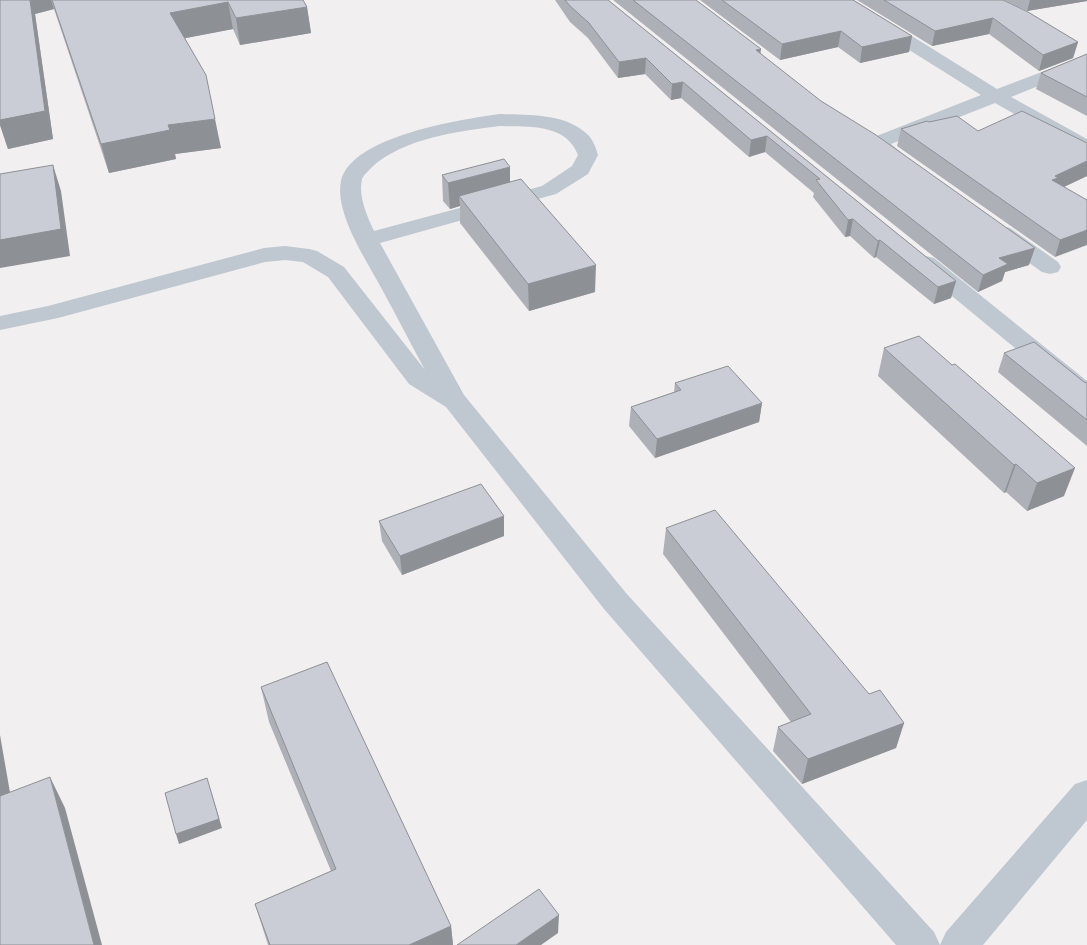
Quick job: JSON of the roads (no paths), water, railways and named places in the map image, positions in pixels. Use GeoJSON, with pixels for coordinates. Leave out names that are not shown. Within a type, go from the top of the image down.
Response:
{"type":"FeatureCollection","features":[{"type":"Feature","properties":{"kind":"street"},"geometry":{"type":"LineString","coordinates":[[842,0],[996,96],[1087,147]]}},
{"type":"Feature","properties":{"kind":"street"},"geometry":{"type":"LineString","coordinates":[[916,171],[868,137],[996,96],[1084,52]]}},
{"type":"Feature","properties":{"kind":"street"},"geometry":{"type":"LineString","coordinates":[[367,240],[549,190],[581,170],[588,155],[580,138],[561,126],[532,120],[498,119],[445,129],[395,143],[368,158],[354,173],[351,198],[361,230],[455,401],[615,600],[921,945]]}},
{"type":"Feature","properties":{"kind":"street"},"geometry":{"type":"LineString","coordinates":[[987,222],[1050,267]]}},
{"type":"Feature","properties":{"kind":"street"},"geometry":{"type":"LineString","coordinates":[[909,250],[1087,394]]}},
{"type":"Feature","properties":{"kind":"street"},"geometry":{"type":"LineString","coordinates":[[0,323],[50,313],[264,255],[285,253],[309,256],[336,272],[418,378],[455,401]]}},
{"type":"Feature","properties":{"kind":"street"},"geometry":{"type":"LineString","coordinates":[[958,945],[1087,795]]}}]}
